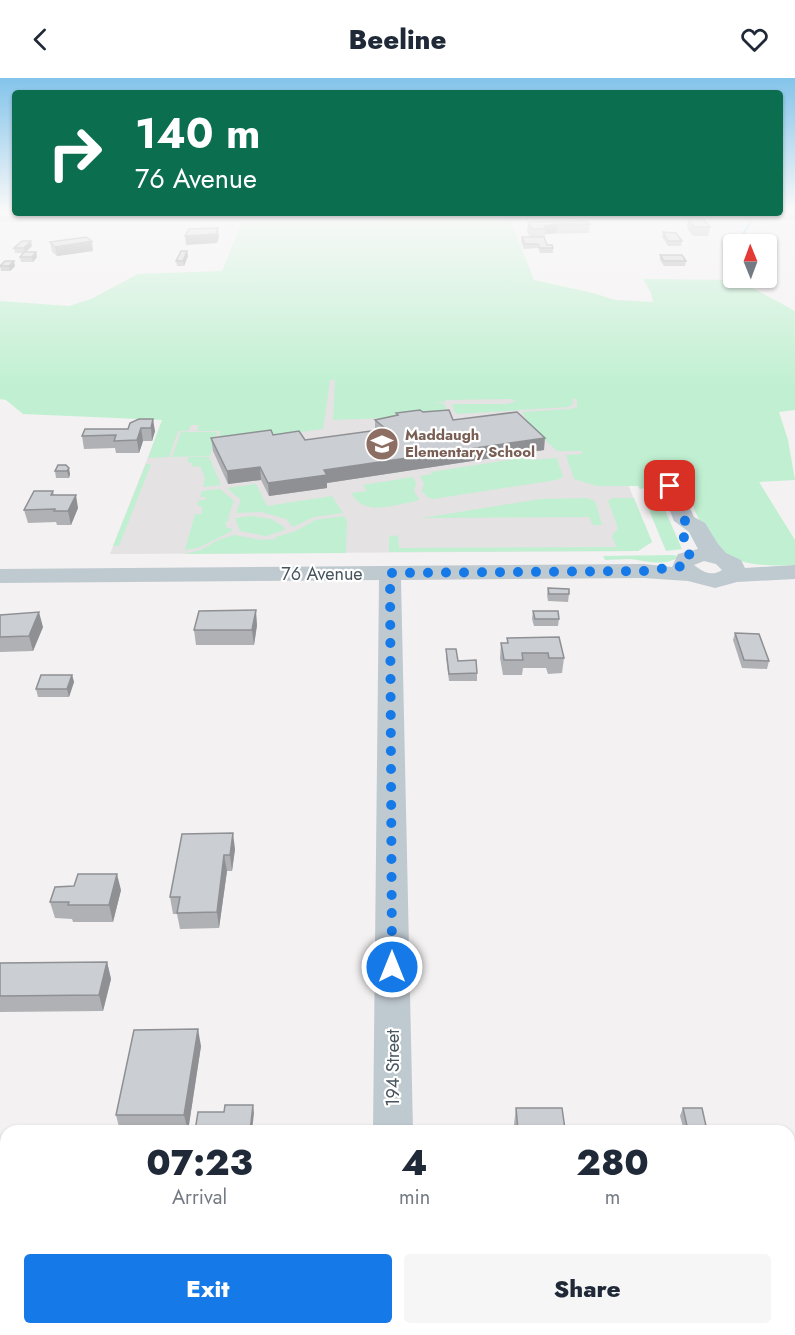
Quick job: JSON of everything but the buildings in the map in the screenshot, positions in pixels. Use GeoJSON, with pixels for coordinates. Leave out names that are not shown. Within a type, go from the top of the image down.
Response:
{"type":"FeatureCollection","features":[{"type":"Feature","properties":{"kind":"street"},"geometry":{"type":"LineString","coordinates":[[670,486],[685,521],[697,528],[709,548],[727,566],[785,572]]}},
{"type":"Feature","properties":{"kind":"street"},"geometry":{"type":"LineString","coordinates":[[685,521],[681,528],[689,566]]}},
{"type":"Feature","properties":{"kind":"street","name":"76 Avenue"},"geometry":{"type":"LineString","coordinates":[[0,576],[644,571],[689,566],[703,555],[727,566]]}},
{"type":"Feature","properties":{"kind":"street","name":"194 Street"},"geometry":{"type":"LineString","coordinates":[[390,573],[393,1125]]}},
{"type":"Feature","properties":{"kind":"shaded area","name":"Maddaugh Elementary School"},"geometry":{"type":"Polygon","coordinates":[[[573,353],[652,542],[638,551],[110,554],[188,355],[573,353]]]}},
{"type":"Feature","properties":{"kind":"green space"},"geometry":{"type":"Polygon","coordinates":[[[223,270],[530,270],[534,280],[615,300],[653,302],[643,279],[723,280],[723,288],[753,288],[795,311],[795,410],[779,412],[788,440],[795,480],[759,482],[795,540],[795,565],[751,564],[721,552],[705,531],[684,485],[640,489],[638,486],[597,486],[574,479],[566,455],[582,454],[582,451],[557,451],[531,427],[522,412],[571,409],[577,407],[577,399],[572,399],[573,404],[568,407],[457,414],[452,404],[507,404],[516,401],[512,399],[445,400],[445,402],[434,402],[445,404],[446,411],[436,416],[333,420],[335,380],[330,380],[323,429],[271,436],[219,436],[220,431],[197,431],[199,425],[191,425],[188,431],[178,431],[169,457],[148,458],[162,420],[23,414],[6,400],[0,399],[0,301],[69,306],[91,299],[138,274],[223,270]]]}},
{"type":"Feature","properties":{"kind":"green space"},"geometry":{"type":"Polygon","coordinates":[[[181,432],[217,432],[210,456],[172,457],[181,432]]]}},
{"type":"Feature","properties":{"kind":"green space"},"geometry":{"type":"Polygon","coordinates":[[[189,457],[209,457],[221,485],[203,487],[205,478],[200,466],[193,467],[192,463],[187,462],[189,457]]]}},
{"type":"Feature","properties":{"kind":"green space"},"geometry":{"type":"Polygon","coordinates":[[[528,457],[530,460],[557,458],[563,477],[433,499],[427,497],[422,491],[424,484],[420,476],[432,474],[431,472],[528,457]]]}},
{"type":"Feature","properties":{"kind":"green space"},"geometry":{"type":"Polygon","coordinates":[[[146,464],[151,464],[119,546],[113,546],[146,464]]]}},
{"type":"Feature","properties":{"kind":"green space"},"geometry":{"type":"Polygon","coordinates":[[[413,477],[416,483],[414,491],[419,499],[416,501],[389,507],[371,507],[363,505],[351,493],[367,491],[363,485],[413,477]]]}},
{"type":"Feature","properties":{"kind":"green space"},"geometry":{"type":"Polygon","coordinates":[[[256,484],[267,506],[332,496],[343,513],[314,517],[293,527],[286,519],[261,512],[236,513],[241,500],[227,488],[256,484]]]}},
{"type":"Feature","properties":{"kind":"green space"},"geometry":{"type":"Polygon","coordinates":[[[220,489],[234,501],[228,517],[229,521],[225,522],[227,528],[231,528],[232,531],[198,548],[185,550],[195,514],[202,514],[202,507],[197,505],[199,500],[205,500],[206,497],[200,497],[202,491],[220,489]]]}},
{"type":"Feature","properties":{"kind":"green space"},"geometry":{"type":"Polygon","coordinates":[[[587,498],[595,501],[602,525],[593,525],[589,517],[422,518],[540,499],[587,498]]]}},
{"type":"Feature","properties":{"kind":"green space"},"geometry":{"type":"Polygon","coordinates":[[[613,498],[634,498],[652,542],[638,551],[389,552],[389,537],[395,535],[398,537],[399,548],[616,547],[612,536],[618,528],[608,501],[613,498]]]}},
{"type":"Feature","properties":{"kind":"green space"},"geometry":{"type":"Polygon","coordinates":[[[644,498],[661,501],[682,549],[666,551],[644,498]]]}},
{"type":"Feature","properties":{"kind":"green space"},"geometry":{"type":"Polygon","coordinates":[[[251,516],[271,519],[285,530],[266,536],[240,531],[235,518],[251,516]]]}},
{"type":"Feature","properties":{"kind":"green space"},"geometry":{"type":"Polygon","coordinates":[[[344,516],[347,521],[346,553],[184,554],[201,550],[218,540],[234,535],[261,540],[276,539],[315,520],[344,516]]]}},
{"type":"Feature","properties":{"kind":"green space"},"geometry":{"type":"Polygon","coordinates":[[[674,555],[679,557],[661,563],[630,559],[605,560],[603,556],[674,555]]]}},
{"type":"Feature","properties":{"kind":"place","name":"Maddaugh Elementary School"},"geometry":{"type":"Point","coordinates":[382,444]}},
{"type":"Feature","properties":{"kind":"route"},"geometry":{"type":"LineString","coordinates":[[392,967],[390,573],[644,571],[683,566],[686,559],[690,557],[681,528],[685,521],[670,486]]}}]}
